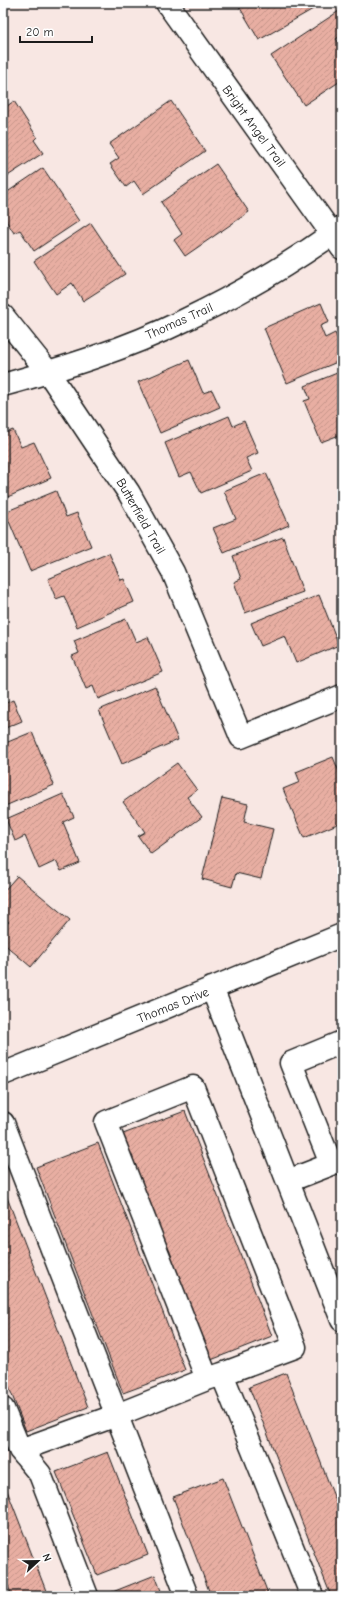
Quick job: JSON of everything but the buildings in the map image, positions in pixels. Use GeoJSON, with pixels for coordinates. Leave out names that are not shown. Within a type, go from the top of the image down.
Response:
{"type":"FeatureCollection","features":[{"type":"Feature","properties":{"kind":"street","name":"Bright Angel Trail"},"geometry":{"type":"LineString","coordinates":[[167,3],[339,237]]}},
{"type":"Feature","properties":{"kind":"street","name":"Thomas Trail"},"geometry":{"type":"LineString","coordinates":[[3,385],[48,372],[112,350],[182,322],[242,291],[339,237]]}},
{"type":"Feature","properties":{"kind":"street","name":"Butterfield Trail"},"geometry":{"type":"LineString","coordinates":[[3,316],[48,372],[129,493],[173,572],[241,736],[342,696]]}},
{"type":"Feature","properties":{"kind":"street","name":"Thomas Drive"},"geometry":{"type":"LineString","coordinates":[[3,1074],[342,935]]}},
{"type":"Feature","properties":{"kind":"street"},"geometry":{"type":"LineString","coordinates":[[212,988],[342,1320]]}},
{"type":"Feature","properties":{"kind":"street"},"geometry":{"type":"LineString","coordinates":[[288,1181],[337,1162],[291,1063],[342,1042]]}},
{"type":"Feature","properties":{"kind":"street"},"geometry":{"type":"LineString","coordinates":[[20,1450],[117,1415],[215,1376],[295,1348],[193,1087],[106,1122],[215,1376],[312,1596]]}},
{"type":"Feature","properties":{"kind":"street"},"geometry":{"type":"LineString","coordinates":[[3,1123],[187,1596]]}},
{"type":"Feature","properties":{"kind":"street"},"geometry":{"type":"LineString","coordinates":[[3,1408],[20,1450],[40,1474],[86,1596]]}}]}
